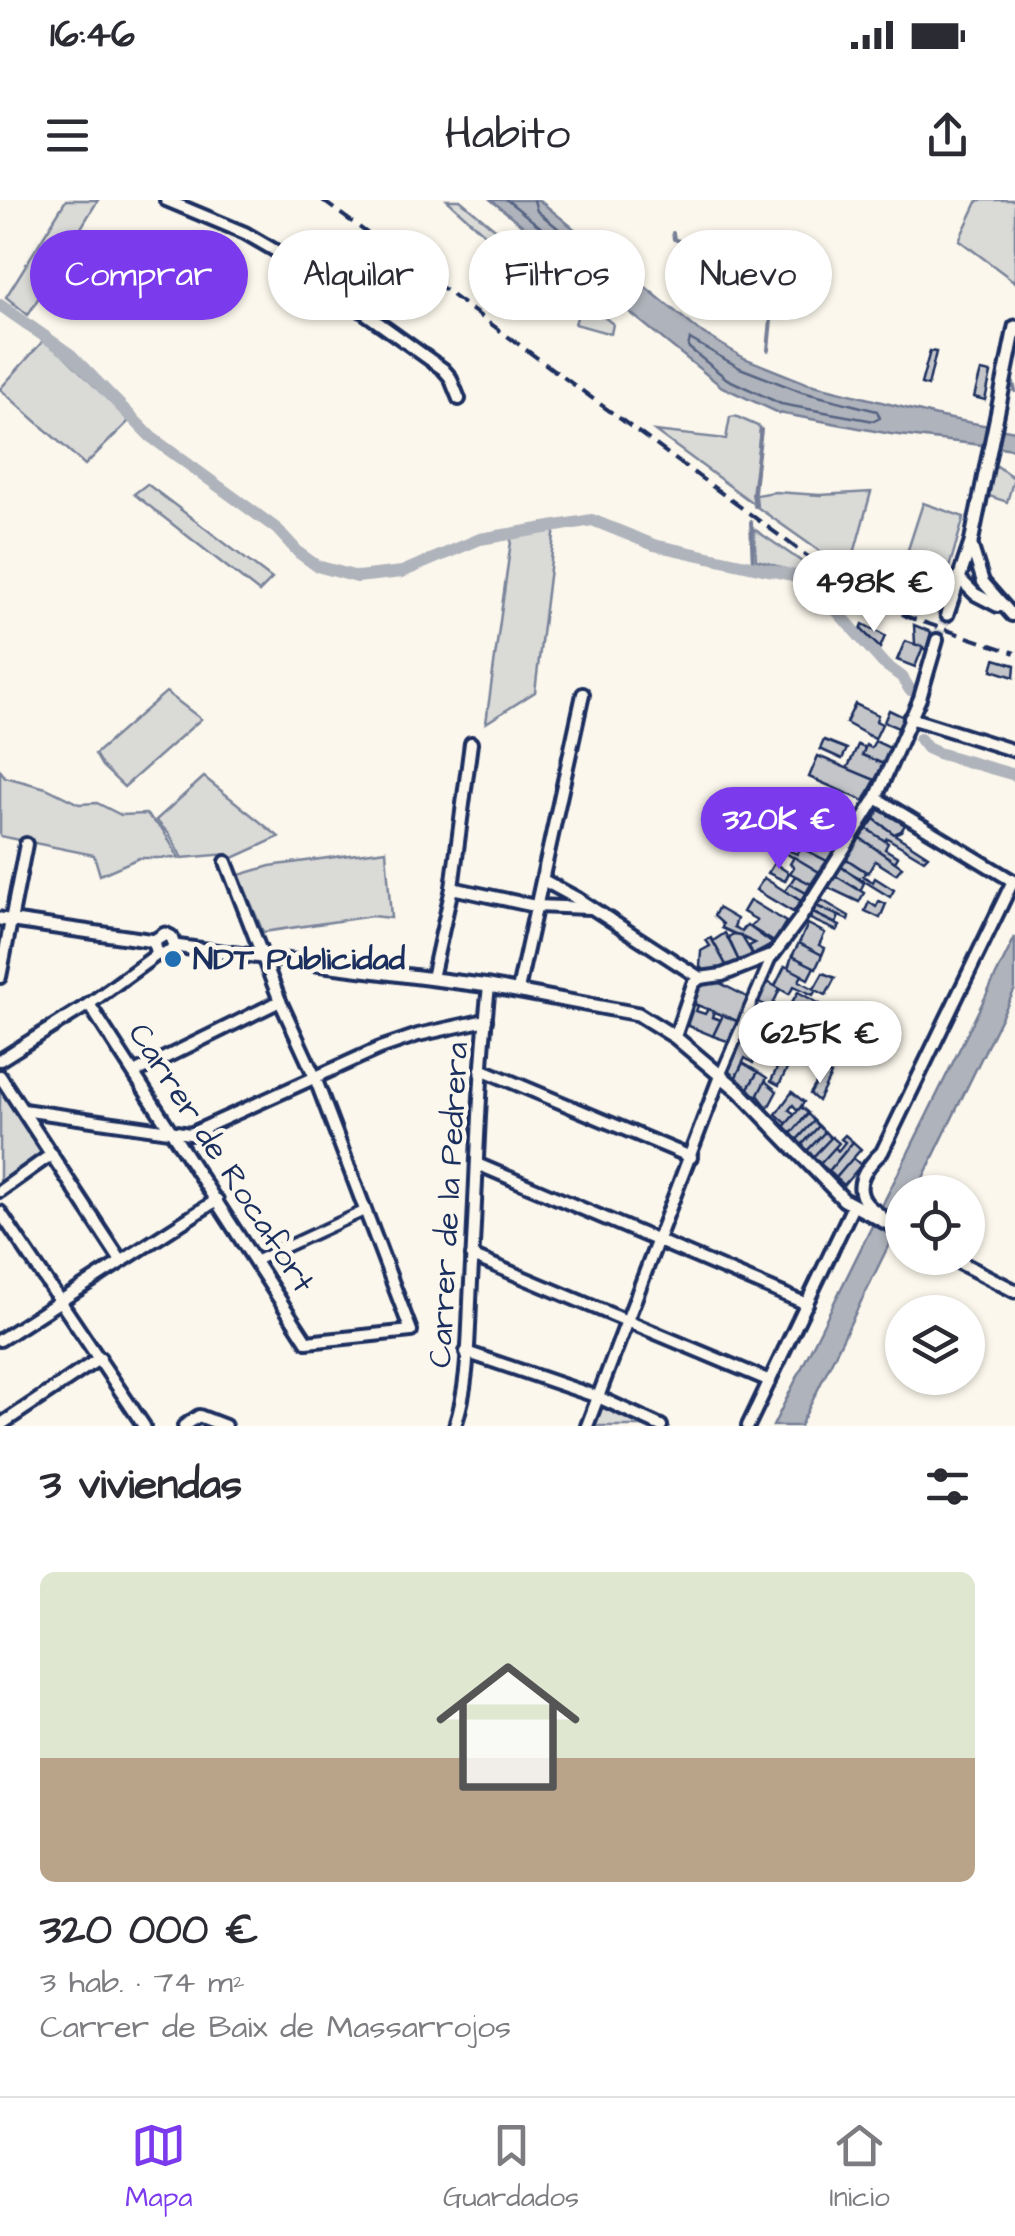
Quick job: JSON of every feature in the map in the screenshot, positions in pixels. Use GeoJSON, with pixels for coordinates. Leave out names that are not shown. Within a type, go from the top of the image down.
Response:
{"type":"FeatureCollection","features":[{"type":"Feature","properties":{"kind":"street"},"geometry":{"type":"LineString","coordinates":[[166,200],[245,233],[288,258],[443,369],[459,399]]}},
{"type":"Feature","properties":{"kind":"street"},"geometry":{"type":"LineString","coordinates":[[948,613],[970,543],[1015,327]]}},
{"type":"Feature","properties":{"kind":"street"},"geometry":{"type":"LineString","coordinates":[[970,543],[981,579],[1014,616]]}},
{"type":"Feature","properties":{"kind":"street"},"geometry":{"type":"LineString","coordinates":[[959,578],[981,579]]}},
{"type":"Feature","properties":{"kind":"street"},"geometry":{"type":"LineString","coordinates":[[959,578],[974,594],[1014,616]]}},
{"type":"Feature","properties":{"kind":"street"},"geometry":{"type":"LineString","coordinates":[[948,613],[958,600],[974,594]]}},
{"type":"Feature","properties":{"kind":"street"},"geometry":{"type":"LineString","coordinates":[[587,1426],[720,1076],[772,955],[799,920],[876,798],[920,698],[938,640]]}},
{"type":"Feature","properties":{"kind":"street"},"geometry":{"type":"LineString","coordinates":[[518,990],[582,694]]}},
{"type":"Feature","properties":{"kind":"street"},"geometry":{"type":"LineString","coordinates":[[910,718],[1015,751]]}},
{"type":"Feature","properties":{"kind":"street"},"geometry":{"type":"LineString","coordinates":[[432,978],[452,888],[471,742]]}},
{"type":"Feature","properties":{"kind":"street"},"geometry":{"type":"LineString","coordinates":[[748,1426],[807,1304],[861,1206],[862,1176],[882,1152],[1013,881],[876,798]]}},
{"type":"Feature","properties":{"kind":"street"},"geometry":{"type":"LineString","coordinates":[[0,977],[6,920],[26,844]]}},
{"type":"Feature","properties":{"kind":"street"},"geometry":{"type":"LineString","coordinates":[[226,862],[314,1076],[364,1211],[255,1261]]}},
{"type":"Feature","properties":{"kind":"street"},"geometry":{"type":"LineString","coordinates":[[543,880],[700,978]]}},
{"type":"Feature","properties":{"kind":"street"},"geometry":{"type":"LineString","coordinates":[[452,888],[535,906],[593,908]]}},
{"type":"Feature","properties":{"kind":"street"},"geometry":{"type":"LineString","coordinates":[[6,920],[156,947]]}},
{"type":"Feature","properties":{"kind":"street"},"geometry":{"type":"LineString","coordinates":[[0,1060],[89,1004],[156,947],[165,934],[172,937],[174,946],[490,986],[618,1008],[675,1036],[756,1106],[836,1194],[885,1219]]}},
{"type":"Feature","properties":{"kind":"street"},"geometry":{"type":"LineString","coordinates":[[675,1036],[693,984],[700,978],[722,975],[772,955]]}},
{"type":"Feature","properties":{"kind":"street","name":"Carrer de la Pedrera"},"geometry":{"type":"LineString","coordinates":[[454,1426],[462,1405],[490,986]]}},
{"type":"Feature","properties":{"kind":"street"},"geometry":{"type":"LineString","coordinates":[[134,1073],[280,1001]]}},
{"type":"Feature","properties":{"kind":"street","name":"Carrer de Rocafort"},"geometry":{"type":"LineString","coordinates":[[89,1004],[307,1342],[411,1330],[364,1211]]}},
{"type":"Feature","properties":{"kind":"street"},"geometry":{"type":"LineString","coordinates":[[22,1110],[190,1134],[314,1076],[418,1035],[486,1020]]}},
{"type":"Feature","properties":{"kind":"street"},"geometry":{"type":"LineString","coordinates":[[482,1070],[691,1157]]}},
{"type":"Feature","properties":{"kind":"street"},"geometry":{"type":"LineString","coordinates":[[0,1076],[122,1261]]}},
{"type":"Feature","properties":{"kind":"street"},"geometry":{"type":"LineString","coordinates":[[0,1191],[52,1154]]}},
{"type":"Feature","properties":{"kind":"street"},"geometry":{"type":"LineString","coordinates":[[477,1164],[807,1304]]}},
{"type":"Feature","properties":{"kind":"street"},"geometry":{"type":"LineString","coordinates":[[0,1340],[217,1200]]}},
{"type":"Feature","properties":{"kind":"street"},"geometry":{"type":"LineString","coordinates":[[0,1212],[144,1426]]}},
{"type":"Feature","properties":{"kind":"street"},"geometry":{"type":"LineString","coordinates":[[472,1256],[770,1380]]}},
{"type":"Feature","properties":{"kind":"street"},"geometry":{"type":"LineString","coordinates":[[984,1275],[1015,1291]]}},
{"type":"Feature","properties":{"kind":"street"},"geometry":{"type":"LineString","coordinates":[[466,1352],[598,1397],[661,1426]]}},
{"type":"Feature","properties":{"kind":"street"},"geometry":{"type":"LineString","coordinates":[[0,1425],[100,1358]]}},
{"type":"Feature","properties":{"kind":"street"},"geometry":{"type":"LineString","coordinates":[[184,1426],[199,1416],[225,1426]]}},
{"type":"Feature","properties":{"kind":"shaded area"},"geometry":{"type":"Polygon","coordinates":[[[66,200],[98,200],[80,230],[47,230],[66,200]]]}},
{"type":"Feature","properties":{"kind":"shaded area"},"geometry":{"type":"Polygon","coordinates":[[[447,200],[460,200],[496,230],[480,230],[447,200]]]}},
{"type":"Feature","properties":{"kind":"shaded area"},"geometry":{"type":"Polygon","coordinates":[[[978,200],[1015,200],[1015,282],[959,240],[978,200]]]}},
{"type":"Feature","properties":{"kind":"shaded area"},"geometry":{"type":"Polygon","coordinates":[[[30,258],[28,315],[6,297],[30,258]]]}},
{"type":"Feature","properties":{"kind":"shaded area"},"geometry":{"type":"Polygon","coordinates":[[[576,320],[608,320],[613,324],[611,334],[575,324],[576,320]]]}},
{"type":"Feature","properties":{"kind":"shaded area"},"geometry":{"type":"Polygon","coordinates":[[[44,340],[60,351],[129,421],[85,465],[0,389],[44,340]]]}},
{"type":"Feature","properties":{"kind":"shaded area"},"geometry":{"type":"Polygon","coordinates":[[[730,417],[760,427],[754,504],[655,431],[726,439],[730,417]]]}},
{"type":"Feature","properties":{"kind":"shaded area"},"geometry":{"type":"Polygon","coordinates":[[[997,466],[1014,478],[1007,502],[986,495],[991,471],[997,466]]]}},
{"type":"Feature","properties":{"kind":"shaded area"},"geometry":{"type":"Polygon","coordinates":[[[147,484],[272,579],[259,592],[134,494],[147,484]]]}},
{"type":"Feature","properties":{"kind":"shaded area"},"geometry":{"type":"Polygon","coordinates":[[[871,492],[849,572],[757,507],[756,495],[871,492]]]}},
{"type":"Feature","properties":{"kind":"shaded area"},"geometry":{"type":"Polygon","coordinates":[[[923,503],[964,517],[936,612],[893,596],[923,503]]]}},
{"type":"Feature","properties":{"kind":"shaded area"},"geometry":{"type":"Polygon","coordinates":[[[555,527],[535,692],[486,723],[512,534],[555,527]]]}},
{"type":"Feature","properties":{"kind":"shaded area"},"geometry":{"type":"Polygon","coordinates":[[[754,529],[846,592],[841,607],[802,577],[756,560],[754,529]]]}},
{"type":"Feature","properties":{"kind":"shaded area"},"geometry":{"type":"Polygon","coordinates":[[[166,692],[201,719],[124,787],[95,754],[166,692]]]}},
{"type":"Feature","properties":{"kind":"shaded area"},"geometry":{"type":"Polygon","coordinates":[[[0,770],[5,777],[46,788],[79,804],[97,803],[121,815],[146,814],[163,830],[179,858],[139,858],[100,875],[94,855],[0,836],[0,770]]]}},
{"type":"Feature","properties":{"kind":"shaded area"},"geometry":{"type":"Polygon","coordinates":[[[204,777],[279,837],[231,859],[228,854],[182,858],[156,820],[204,777]]]}},
{"type":"Feature","properties":{"kind":"shaded area"},"geometry":{"type":"Polygon","coordinates":[[[386,850],[391,918],[372,916],[263,932],[239,875],[270,866],[386,850]]]}},
{"type":"Feature","properties":{"kind":"shaded area"},"geometry":{"type":"Polygon","coordinates":[[[0,1082],[49,1154],[0,1188],[0,1082]]]}},
{"type":"Feature","properties":{"kind":"shaded area"},"geometry":{"type":"Polygon","coordinates":[[[598,1399],[660,1426],[588,1426],[598,1399]]]}},
{"type":"Feature","properties":{"kind":"water"},"geometry":{"type":"Polygon","coordinates":[[[491,200],[539,200],[576,230],[528,230],[491,200]]]}},
{"type":"Feature","properties":{"kind":"water"},"geometry":{"type":"Polygon","coordinates":[[[645,287],[665,303],[665,320],[686,320],[744,358],[806,383],[1015,431],[1015,449],[891,434],[779,413],[722,387],[639,320],[645,320],[645,287]]]}},
{"type":"Feature","properties":{"kind":"water"},"geometry":{"type":"Polygon","coordinates":[[[1015,937],[1015,989],[924,1175],[897,1175],[1015,937]]]}},
{"type":"Feature","properties":{"kind":"water"},"geometry":{"type":"Polygon","coordinates":[[[885,1200],[885,1253],[800,1426],[773,1426],[885,1200]]]}},
{"type":"Feature","properties":{"kind":"building"},"geometry":{"type":"Polygon","coordinates":[[[930,351],[936,352],[928,386],[921,384],[930,351]]]}},
{"type":"Feature","properties":{"kind":"building"},"geometry":{"type":"Polygon","coordinates":[[[981,371],[991,373],[985,400],[974,397],[981,371]]]}},
{"type":"Feature","properties":{"kind":"building"},"geometry":{"type":"Polygon","coordinates":[[[863,624],[885,636],[880,648],[861,629],[863,624]]]}},
{"type":"Feature","properties":{"kind":"building"},"geometry":{"type":"Polygon","coordinates":[[[914,625],[931,632],[926,650],[915,644],[914,625]]]}},
{"type":"Feature","properties":{"kind":"building"},"geometry":{"type":"Polygon","coordinates":[[[905,641],[923,647],[915,667],[897,660],[905,641]]]}},
{"type":"Feature","properties":{"kind":"building"},"geometry":{"type":"Polygon","coordinates":[[[995,659],[1015,665],[1014,677],[992,670],[995,659]]]}},
{"type":"Feature","properties":{"kind":"building"},"geometry":{"type":"Polygon","coordinates":[[[855,704],[878,715],[876,721],[882,724],[875,739],[846,723],[855,704]]]}},
{"type":"Feature","properties":{"kind":"building"},"geometry":{"type":"Polygon","coordinates":[[[889,710],[904,717],[898,728],[884,722],[889,710]]]}},
{"type":"Feature","properties":{"kind":"building"},"geometry":{"type":"Polygon","coordinates":[[[824,740],[847,749],[842,759],[820,749],[824,740]]]}},
{"type":"Feature","properties":{"kind":"building"},"geometry":{"type":"Polygon","coordinates":[[[875,741],[890,748],[883,764],[862,755],[866,745],[871,748],[875,741]]]}},
{"type":"Feature","properties":{"kind":"building"},"geometry":{"type":"Polygon","coordinates":[[[858,745],[865,748],[862,755],[883,764],[875,780],[847,769],[858,745]]]}},
{"type":"Feature","properties":{"kind":"building"},"geometry":{"type":"Polygon","coordinates":[[[818,756],[875,780],[864,801],[809,777],[818,756]]]}},
{"type":"Feature","properties":{"kind":"building"},"geometry":{"type":"Polygon","coordinates":[[[801,791],[810,793],[805,803],[826,815],[830,807],[854,817],[846,830],[795,801],[801,791]]]}},
{"type":"Feature","properties":{"kind":"building"},"geometry":{"type":"Polygon","coordinates":[[[795,801],[846,830],[837,845],[801,827],[806,819],[790,810],[795,801]]]}},
{"type":"Feature","properties":{"kind":"building"},"geometry":{"type":"Polygon","coordinates":[[[879,810],[905,825],[901,831],[894,834],[874,819],[879,810]]]}},
{"type":"Feature","properties":{"kind":"building"},"geometry":{"type":"Polygon","coordinates":[[[874,819],[928,856],[924,860],[887,838],[884,841],[867,829],[874,819]]]}},
{"type":"Feature","properties":{"kind":"building"},"geometry":{"type":"Polygon","coordinates":[[[867,829],[888,843],[885,849],[898,857],[895,862],[860,838],[867,829]]]}},
{"type":"Feature","properties":{"kind":"building"},"geometry":{"type":"Polygon","coordinates":[[[817,835],[837,845],[827,861],[788,841],[791,836],[809,846],[817,835]]]}},
{"type":"Feature","properties":{"kind":"building"},"geometry":{"type":"Polygon","coordinates":[[[860,838],[902,867],[896,874],[875,861],[868,873],[845,858],[860,838]]]}},
{"type":"Feature","properties":{"kind":"building"},"geometry":{"type":"Polygon","coordinates":[[[788,841],[794,844],[790,851],[797,854],[801,848],[827,861],[819,872],[782,851],[788,841]]]}},
{"type":"Feature","properties":{"kind":"building"},"geometry":{"type":"Polygon","coordinates":[[[794,857],[819,872],[811,884],[790,873],[794,857]]]}},
{"type":"Feature","properties":{"kind":"building"},"geometry":{"type":"Polygon","coordinates":[[[845,858],[866,872],[863,876],[873,882],[875,878],[894,890],[890,897],[840,866],[845,858]]]}},
{"type":"Feature","properties":{"kind":"building"},"geometry":{"type":"Polygon","coordinates":[[[774,863],[789,873],[785,881],[768,873],[774,863]]]}},
{"type":"Feature","properties":{"kind":"building"},"geometry":{"type":"Polygon","coordinates":[[[840,866],[864,883],[860,891],[834,875],[840,866]]]}},
{"type":"Feature","properties":{"kind":"building"},"geometry":{"type":"Polygon","coordinates":[[[834,875],[864,893],[859,902],[827,887],[834,875]]]}},
{"type":"Feature","properties":{"kind":"building"},"geometry":{"type":"Polygon","coordinates":[[[795,876],[811,884],[806,893],[790,884],[795,876]]]}},
{"type":"Feature","properties":{"kind":"building"},"geometry":{"type":"Polygon","coordinates":[[[764,878],[801,901],[793,912],[756,890],[764,878]]]}},
{"type":"Feature","properties":{"kind":"building"},"geometry":{"type":"Polygon","coordinates":[[[790,884],[806,893],[801,901],[785,891],[790,884]]]}},
{"type":"Feature","properties":{"kind":"building"},"geometry":{"type":"Polygon","coordinates":[[[820,899],[849,916],[848,920],[816,906],[820,899]]]}},
{"type":"Feature","properties":{"kind":"building"},"geometry":{"type":"Polygon","coordinates":[[[750,900],[786,922],[774,942],[750,927],[757,920],[743,912],[750,900]]]}},
{"type":"Feature","properties":{"kind":"building"},"geometry":{"type":"Polygon","coordinates":[[[879,901],[886,904],[880,918],[865,911],[869,902],[876,907],[879,901]]]}},
{"type":"Feature","properties":{"kind":"building"},"geometry":{"type":"Polygon","coordinates":[[[816,906],[839,916],[836,924],[813,913],[816,906]]]}},
{"type":"Feature","properties":{"kind":"building"},"geometry":{"type":"Polygon","coordinates":[[[718,908],[737,919],[734,927],[742,931],[747,925],[773,944],[753,955],[749,946],[755,943],[722,928],[723,924],[714,916],[718,908]]]}},
{"type":"Feature","properties":{"kind":"building"},"geometry":{"type":"Polygon","coordinates":[[[813,913],[840,926],[837,931],[810,919],[813,913]]]}},
{"type":"Feature","properties":{"kind":"building"},"geometry":{"type":"Polygon","coordinates":[[[808,924],[825,933],[819,945],[825,948],[822,955],[799,943],[808,924]]]}},
{"type":"Feature","properties":{"kind":"building"},"geometry":{"type":"Polygon","coordinates":[[[725,933],[739,961],[727,967],[713,941],[725,933]]]}},
{"type":"Feature","properties":{"kind":"building"},"geometry":{"type":"Polygon","coordinates":[[[741,935],[753,955],[739,961],[728,937],[741,935]]]}},
{"type":"Feature","properties":{"kind":"building"},"geometry":{"type":"Polygon","coordinates":[[[711,938],[727,967],[707,973],[700,967],[701,951],[710,946],[706,940],[711,938]]]}},
{"type":"Feature","properties":{"kind":"building"},"geometry":{"type":"Polygon","coordinates":[[[799,943],[822,955],[816,968],[792,956],[799,943]]]}},
{"type":"Feature","properties":{"kind":"building"},"geometry":{"type":"Polygon","coordinates":[[[792,956],[814,967],[808,979],[788,968],[792,956]]]}},
{"type":"Feature","properties":{"kind":"building"},"geometry":{"type":"Polygon","coordinates":[[[785,966],[802,975],[799,981],[816,990],[813,995],[794,986],[789,994],[775,986],[785,966]]]}},
{"type":"Feature","properties":{"kind":"building"},"geometry":{"type":"Polygon","coordinates":[[[823,973],[835,978],[826,995],[814,989],[823,973]]]}},
{"type":"Feature","properties":{"kind":"building"},"geometry":{"type":"Polygon","coordinates":[[[710,978],[749,998],[739,1022],[692,1003],[700,981],[710,978]]]}},
{"type":"Feature","properties":{"kind":"building"},"geometry":{"type":"Polygon","coordinates":[[[766,981],[780,989],[771,1008],[757,1001],[766,981]]]}},
{"type":"Feature","properties":{"kind":"building"},"geometry":{"type":"Polygon","coordinates":[[[798,992],[820,1004],[815,1014],[792,1002],[798,992]]]}},
{"type":"Feature","properties":{"kind":"building"},"geometry":{"type":"Polygon","coordinates":[[[692,1003],[698,1006],[696,1011],[705,1014],[708,1009],[714,1012],[712,1017],[721,1020],[713,1036],[684,1024],[692,1003]]]}},
{"type":"Feature","properties":{"kind":"building"},"geometry":{"type":"Polygon","coordinates":[[[766,1005],[788,1017],[783,1028],[759,1020],[766,1005]]]}},
{"type":"Feature","properties":{"kind":"building"},"geometry":{"type":"Polygon","coordinates":[[[753,1012],[760,1016],[759,1020],[777,1029],[772,1038],[746,1027],[753,1012]]]}},
{"type":"Feature","properties":{"kind":"building"},"geometry":{"type":"Polygon","coordinates":[[[723,1015],[739,1022],[730,1042],[713,1036],[723,1015]]]}},
{"type":"Feature","properties":{"kind":"building"},"geometry":{"type":"Polygon","coordinates":[[[746,1027],[768,1036],[760,1050],[741,1040],[746,1027]]]}},
{"type":"Feature","properties":{"kind":"building"},"geometry":{"type":"Polygon","coordinates":[[[741,1040],[760,1050],[753,1063],[745,1058],[734,1081],[726,1075],[741,1040]]]}},
{"type":"Feature","properties":{"kind":"building"},"geometry":{"type":"Polygon","coordinates":[[[767,1044],[793,1056],[789,1065],[764,1052],[767,1044]]]}},
{"type":"Feature","properties":{"kind":"building"},"geometry":{"type":"Polygon","coordinates":[[[769,1055],[789,1065],[779,1085],[771,1081],[777,1068],[766,1063],[769,1055]]]}},
{"type":"Feature","properties":{"kind":"building"},"geometry":{"type":"Polygon","coordinates":[[[743,1063],[758,1072],[747,1090],[734,1081],[743,1063]]]}},
{"type":"Feature","properties":{"kind":"building"},"geometry":{"type":"Polygon","coordinates":[[[758,1072],[767,1078],[757,1097],[747,1090],[758,1072]]]}},
{"type":"Feature","properties":{"kind":"building"},"geometry":{"type":"Polygon","coordinates":[[[823,1072],[831,1075],[818,1101],[810,1094],[823,1072]]]}},
{"type":"Feature","properties":{"kind":"building"},"geometry":{"type":"Polygon","coordinates":[[[765,1081],[777,1091],[768,1108],[758,1095],[765,1081]]]}},
{"type":"Feature","properties":{"kind":"building"},"geometry":{"type":"Polygon","coordinates":[[[792,1092],[804,1102],[798,1111],[793,1105],[789,1110],[795,1114],[787,1124],[776,1114],[792,1092]]]}},
{"type":"Feature","properties":{"kind":"building"},"geometry":{"type":"Polygon","coordinates":[[[801,1107],[808,1113],[790,1135],[783,1128],[801,1107]]]}},
{"type":"Feature","properties":{"kind":"building"},"geometry":{"type":"Polygon","coordinates":[[[808,1114],[814,1121],[796,1141],[790,1135],[808,1114]]]}},
{"type":"Feature","properties":{"kind":"building"},"geometry":{"type":"Polygon","coordinates":[[[814,1121],[819,1126],[801,1146],[796,1141],[814,1121]]]}},
{"type":"Feature","properties":{"kind":"building"},"geometry":{"type":"Polygon","coordinates":[[[819,1126],[825,1132],[807,1151],[801,1146],[819,1126]]]}},
{"type":"Feature","properties":{"kind":"building"},"geometry":{"type":"Polygon","coordinates":[[[825,1132],[831,1138],[813,1157],[807,1151],[825,1132]]]}},
{"type":"Feature","properties":{"kind":"building"},"geometry":{"type":"Polygon","coordinates":[[[845,1135],[853,1142],[829,1171],[820,1164],[835,1147],[838,1151],[845,1135]]]}},
{"type":"Feature","properties":{"kind":"building"},"geometry":{"type":"Polygon","coordinates":[[[832,1137],[839,1143],[820,1164],[813,1157],[832,1137]]]}},
{"type":"Feature","properties":{"kind":"building"},"geometry":{"type":"Polygon","coordinates":[[[853,1142],[861,1149],[836,1178],[829,1171],[853,1142]]]}},
{"type":"Feature","properties":{"kind":"building"},"geometry":{"type":"Polygon","coordinates":[[[853,1158],[861,1165],[844,1185],[836,1178],[853,1158]]]}},
{"type":"Feature","properties":{"kind":"waterway"},"geometry":{"type":"LineString","coordinates":[[0,305],[71,355],[151,437],[277,529],[317,566],[357,577],[402,572],[480,539],[592,520],[654,545],[791,575],[821,593],[910,690]]}},
{"type":"Feature","properties":{"kind":"waterway"},"geometry":{"type":"LineString","coordinates":[[768,350],[771,320]]}},
{"type":"Feature","properties":{"kind":"waterway"},"geometry":{"type":"LineString","coordinates":[[1013,383],[1015,391]]}},
{"type":"Feature","properties":{"kind":"waterway"},"geometry":{"type":"LineString","coordinates":[[755,506],[761,430]]}},
{"type":"Feature","properties":{"kind":"waterway"},"geometry":{"type":"LineString","coordinates":[[751,522],[753,566]]}},
{"type":"Feature","properties":{"kind":"waterway"},"geometry":{"type":"LineString","coordinates":[[920,739],[938,753],[1015,775]]}},
{"type":"Feature","properties":{"kind":"tunnel"},"geometry":{"type":"LineString","coordinates":[[937,640],[947,614]]}},
{"type":"Feature","properties":{"kind":"railway"},"geometry":{"type":"LineString","coordinates":[[322,200],[844,583],[908,617],[1015,653]]}},
{"type":"Feature","properties":{"kind":"place","name":"NDT Publicidad"},"geometry":{"type":"Point","coordinates":[173,959]}}]}
